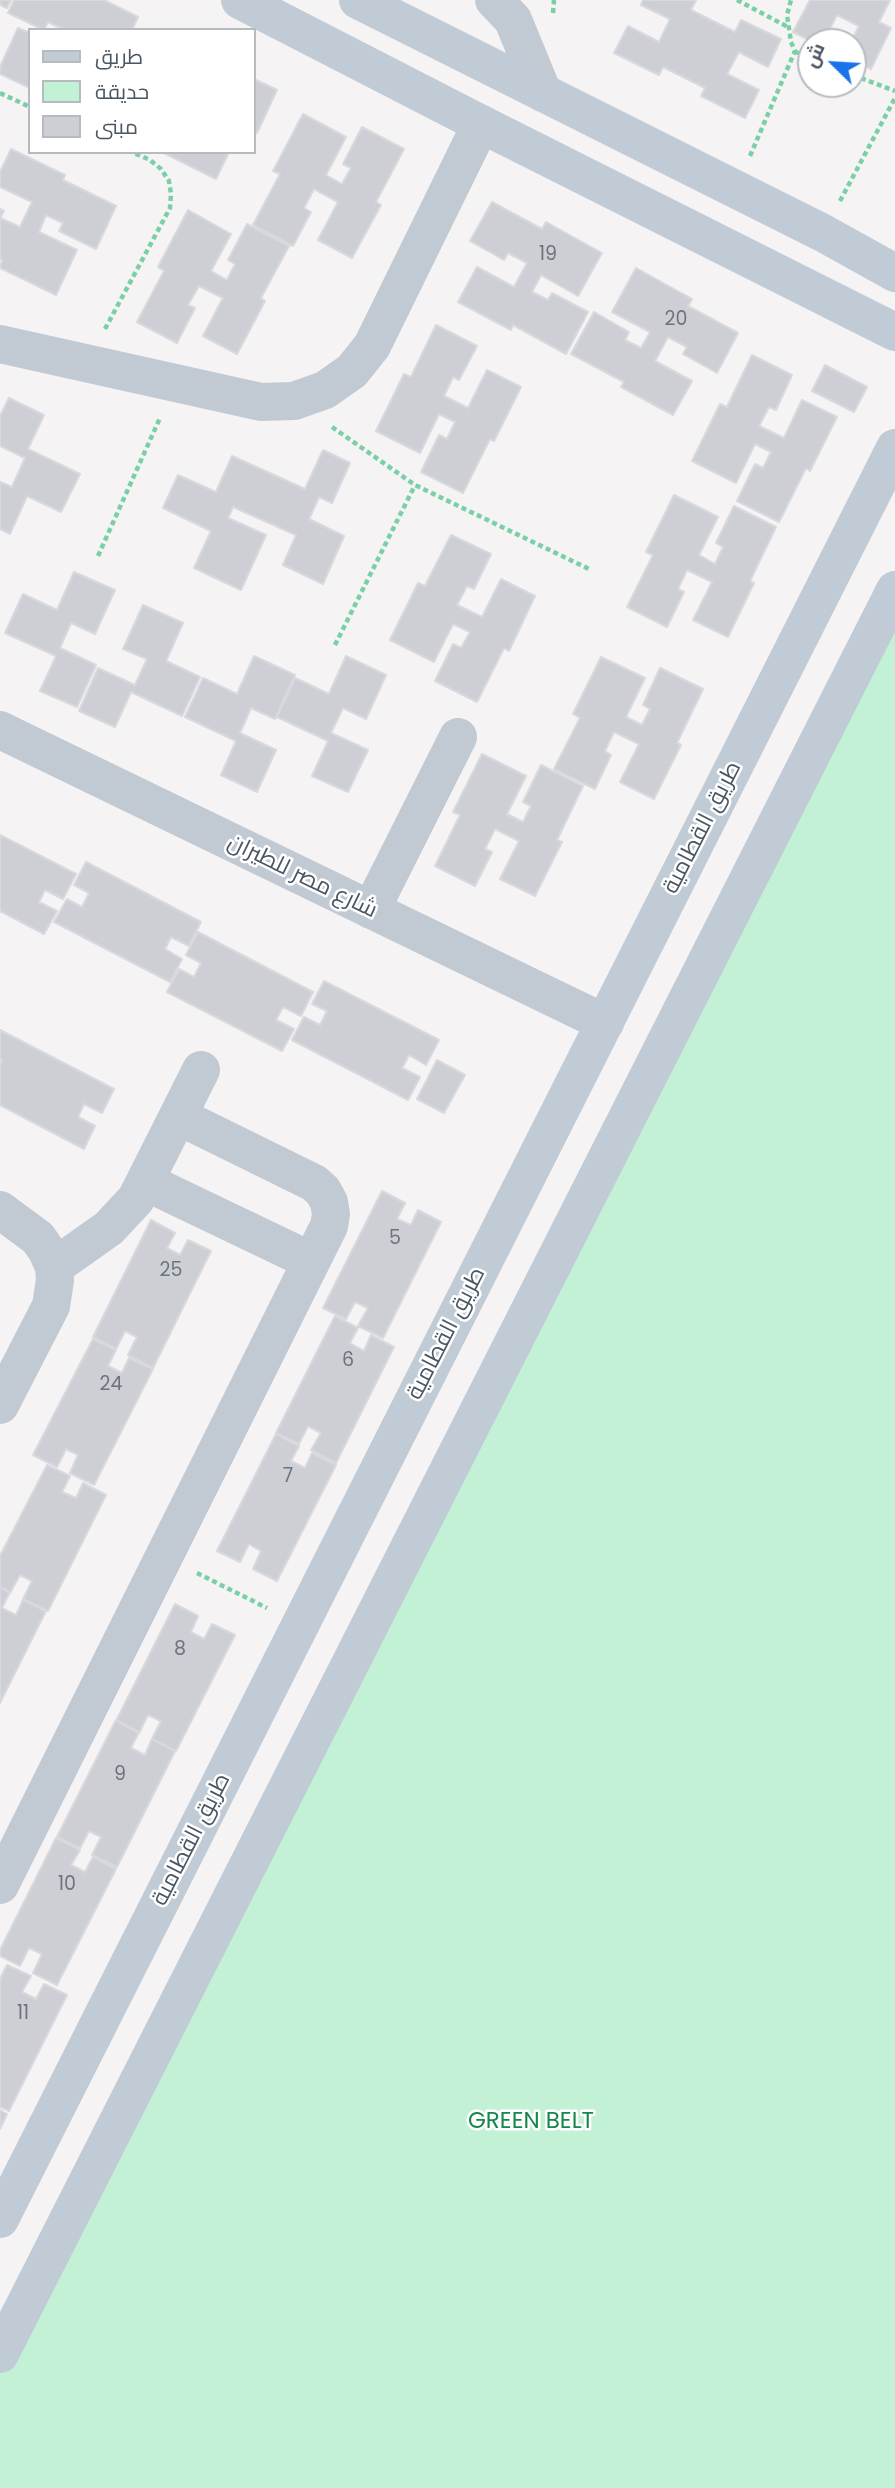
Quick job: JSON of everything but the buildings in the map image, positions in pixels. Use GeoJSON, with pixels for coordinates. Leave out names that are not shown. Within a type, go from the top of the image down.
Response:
{"type":"FeatureCollection","features":[{"type":"Feature","properties":{"kind":"street"},"geometry":{"type":"LineString","coordinates":[[240,0],[895,332]]}},
{"type":"Feature","properties":{"kind":"street"},"geometry":{"type":"LineString","coordinates":[[358,0],[823,233],[895,273]]}},
{"type":"Feature","properties":{"kind":"street"},"geometry":{"type":"LineString","coordinates":[[494,0],[513,20],[543,93]]}},
{"type":"Feature","properties":{"kind":"street"},"geometry":{"type":"LineString","coordinates":[[0,344],[261,402],[294,401],[325,390],[352,371],[372,346],[481,124]]}},
{"type":"Feature","properties":{"kind":"street","name":"طريق القطامية"},"geometry":{"type":"LineString","coordinates":[[0,2219],[895,448]]}},
{"type":"Feature","properties":{"kind":"street"},"geometry":{"type":"LineString","coordinates":[[0,2354],[895,590]]}},
{"type":"Feature","properties":{"kind":"street","name":"شارع مصر للطيران"},"geometry":{"type":"LineString","coordinates":[[0,730],[605,1023]]}},
{"type":"Feature","properties":{"kind":"street"},"geometry":{"type":"LineString","coordinates":[[371,910],[458,737]]}},
{"type":"Feature","properties":{"kind":"street"},"geometry":{"type":"LineString","coordinates":[[54,1267],[109,1228],[123,1214],[146,1182],[201,1070]]}},
{"type":"Feature","properties":{"kind":"street"},"geometry":{"type":"LineString","coordinates":[[0,1885],[329,1226],[329,1202],[323,1191],[314,1183],[178,1116]]}},
{"type":"Feature","properties":{"kind":"street"},"geometry":{"type":"LineString","coordinates":[[146,1182],[312,1261]]}},
{"type":"Feature","properties":{"kind":"street"},"geometry":{"type":"LineString","coordinates":[[0,1210],[38,1238],[54,1267],[55,1280],[51,1306],[0,1405]]}},
{"type":"Feature","properties":{"kind":"path"},"geometry":{"type":"LineString","coordinates":[[737,0],[789,27]]}},
{"type":"Feature","properties":{"kind":"path"},"geometry":{"type":"LineString","coordinates":[[736,189],[795,51],[791,42],[788,15],[791,0]]}},
{"type":"Feature","properties":{"kind":"path"},"geometry":{"type":"LineString","coordinates":[[867,80],[895,91]]}},
{"type":"Feature","properties":{"kind":"path"},"geometry":{"type":"LineString","coordinates":[[0,93],[28,106]]}},
{"type":"Feature","properties":{"kind":"path"},"geometry":{"type":"LineString","coordinates":[[823,233],[895,98]]}},
{"type":"Feature","properties":{"kind":"path"},"geometry":{"type":"LineString","coordinates":[[87,362],[170,208],[172,194],[169,181],[161,169],[136,154]]}},
{"type":"Feature","properties":{"kind":"path"},"geometry":{"type":"LineString","coordinates":[[98,556],[176,383]]}},
{"type":"Feature","properties":{"kind":"path"},"geometry":{"type":"LineString","coordinates":[[294,401],[415,485],[592,570]]}},
{"type":"Feature","properties":{"kind":"path"},"geometry":{"type":"LineString","coordinates":[[335,645],[415,485]]}},
{"type":"Feature","properties":{"kind":"path"},"geometry":{"type":"LineString","coordinates":[[164,1557],[300,1625]]}},
{"type":"Feature","properties":{"kind":"green space","name":"GREEN BELT"},"geometry":{"type":"Polygon","coordinates":[[[895,618],[895,2488],[0,2488],[0,2356],[895,618]]]}}]}
